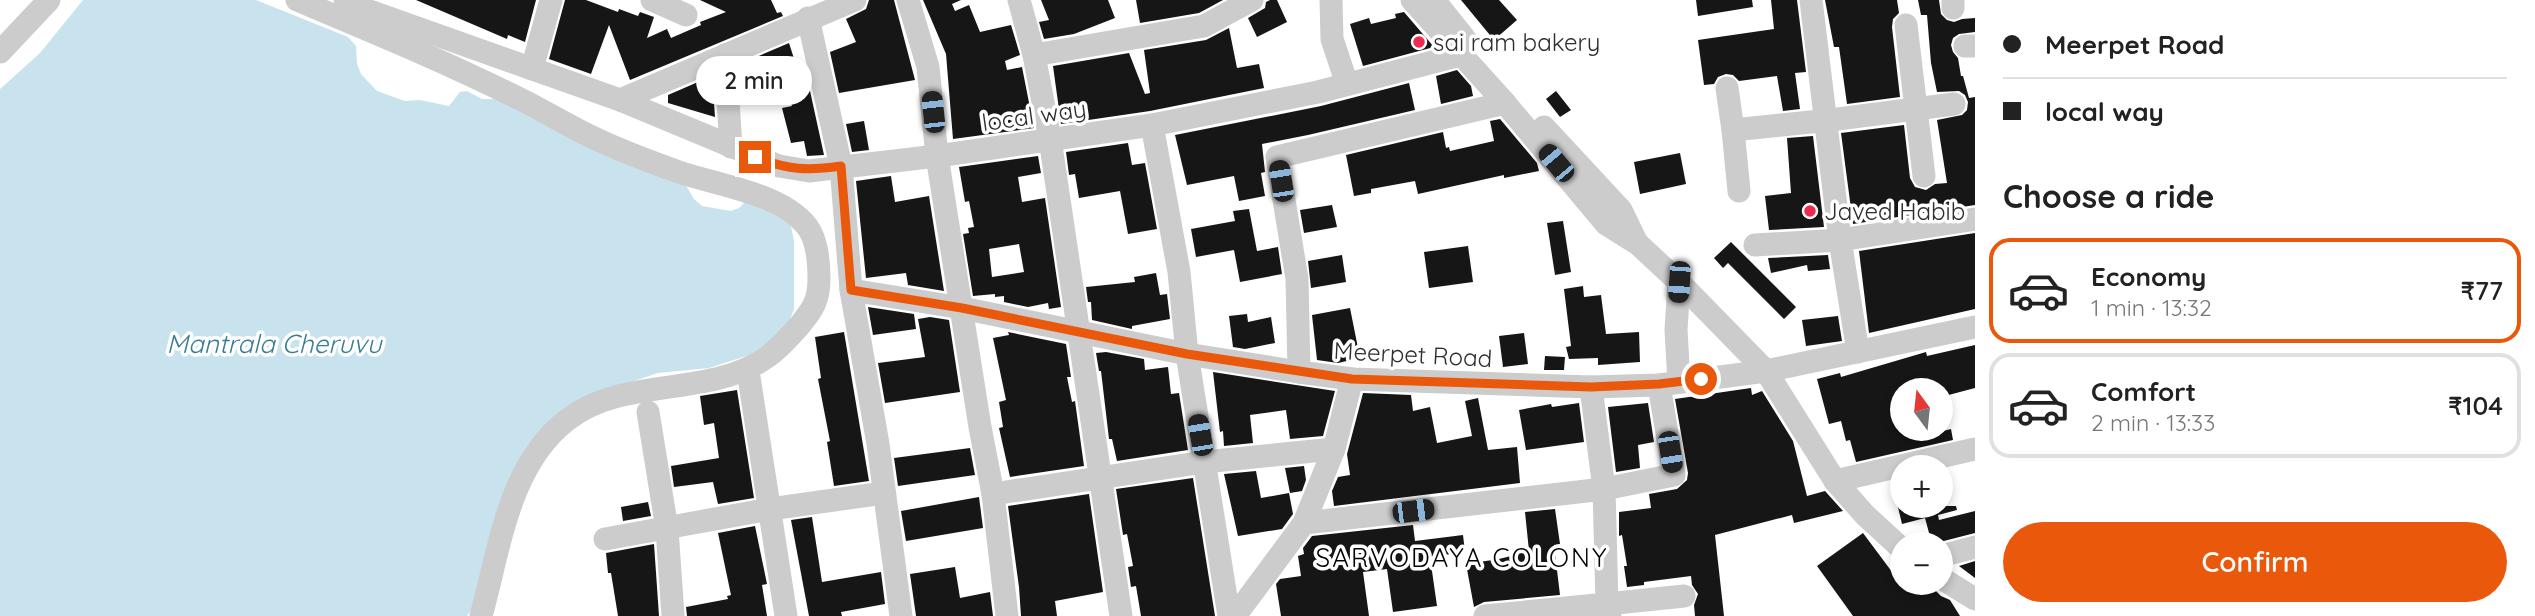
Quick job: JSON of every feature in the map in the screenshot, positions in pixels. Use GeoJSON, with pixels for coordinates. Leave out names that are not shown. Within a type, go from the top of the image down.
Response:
{"type":"FeatureCollection","features":[{"type":"Feature","properties":{"kind":"street"},"geometry":{"type":"LineString","coordinates":[[0,52],[48,0]]}},
{"type":"Feature","properties":{"kind":"street"},"geometry":{"type":"LineString","coordinates":[[297,0],[518,98],[593,138],[679,172],[758,196],[786,208],[807,225],[814,242],[819,266],[819,295],[793,334],[767,357],[742,370],[708,381],[614,396],[590,405],[566,421],[540,445],[523,473],[509,508],[481,616]]}},
{"type":"Feature","properties":{"kind":"street"},"geometry":{"type":"LineString","coordinates":[[532,69],[551,0]]}},
{"type":"Feature","properties":{"kind":"street"},"geometry":{"type":"LineString","coordinates":[[652,0],[685,15]]}},
{"type":"Feature","properties":{"kind":"street"},"geometry":{"type":"LineString","coordinates":[[620,100],[855,0]]}},
{"type":"Feature","properties":{"kind":"street"},"geometry":{"type":"LineString","coordinates":[[908,0],[928,67],[937,156],[993,494],[1007,616]]}},
{"type":"Feature","properties":{"kind":"street"},"geometry":{"type":"LineString","coordinates":[[1019,0],[1034,55],[1050,139],[1121,616]]}},
{"type":"Feature","properties":{"kind":"street"},"geometry":{"type":"LineString","coordinates":[[1034,55],[1204,26],[1252,0]]}},
{"type":"Feature","properties":{"kind":"street"},"geometry":{"type":"LineString","coordinates":[[1331,0],[1332,38],[1347,84]]}},
{"type":"Feature","properties":{"kind":"street"},"geometry":{"type":"LineString","coordinates":[[1412,0],[1505,103],[1606,224],[1638,244],[1766,371],[1835,481],[1890,539]]}},
{"type":"Feature","properties":{"kind":"street"},"geometry":{"type":"LineString","coordinates":[[1434,0],[1467,41],[1620,211],[1638,244]]}},
{"type":"Feature","properties":{"kind":"street"},"geometry":{"type":"LineString","coordinates":[[1811,0],[1840,240],[1858,352]]}},
{"type":"Feature","properties":{"kind":"street","name":"local way"},"geometry":{"type":"LineString","coordinates":[[356,3],[620,100],[779,166],[809,171],[937,156],[1152,125],[1347,84],[1460,55]]}},
{"type":"Feature","properties":{"kind":"street"},"geometry":{"type":"LineString","coordinates":[[808,18],[841,166],[851,290],[901,616]]}},
{"type":"Feature","properties":{"kind":"street"},"geometry":{"type":"LineString","coordinates":[[1906,25],[1924,176]]}},
{"type":"Feature","properties":{"kind":"street"},"geometry":{"type":"LineString","coordinates":[[725,55],[732,147]]}},
{"type":"Feature","properties":{"kind":"street"},"geometry":{"type":"LineString","coordinates":[[1727,88],[1739,191]]}},
{"type":"Feature","properties":{"kind":"street"},"geometry":{"type":"LineString","coordinates":[[1299,372],[1297,279],[1277,157],[1505,103]]}},
{"type":"Feature","properties":{"kind":"street"},"geometry":{"type":"LineString","coordinates":[[1733,130],[1954,104]]}},
{"type":"Feature","properties":{"kind":"street"},"geometry":{"type":"LineString","coordinates":[[1152,125],[1179,272],[1187,354],[1232,616]]}},
{"type":"Feature","properties":{"kind":"street"},"geometry":{"type":"LineString","coordinates":[[1755,244],[1840,240],[1975,219]]}},
{"type":"Feature","properties":{"kind":"street"},"geometry":{"type":"LineString","coordinates":[[1304,523],[1604,489],[1674,475],[1669,383],[1679,282]]}},
{"type":"Feature","properties":{"kind":"street","name":"Meerpet Road"},"geometry":{"type":"LineString","coordinates":[[851,290],[962,308],[1187,354],[1352,379],[1591,387],[1669,383],[1766,371],[1975,327]]}},
{"type":"Feature","properties":{"kind":"street"},"geometry":{"type":"LineString","coordinates":[[750,377],[786,616]]}},
{"type":"Feature","properties":{"kind":"street"},"geometry":{"type":"LineString","coordinates":[[1232,616],[1304,523],[1334,449],[1352,379]]}},
{"type":"Feature","properties":{"kind":"street"},"geometry":{"type":"LineString","coordinates":[[1591,387],[1604,489],[1608,610]]}},
{"type":"Feature","properties":{"kind":"street"},"geometry":{"type":"LineString","coordinates":[[648,412],[667,529],[673,616]]}},
{"type":"Feature","properties":{"kind":"street"},"geometry":{"type":"LineString","coordinates":[[993,494],[1204,462],[1334,449]]}},
{"type":"Feature","properties":{"kind":"street"},"geometry":{"type":"LineString","coordinates":[[1835,481],[1975,449]]}},
{"type":"Feature","properties":{"kind":"street"},"geometry":{"type":"LineString","coordinates":[[605,539],[770,509],[884,493]]}},
{"type":"Feature","properties":{"kind":"street"},"geometry":{"type":"LineString","coordinates":[[1953,553],[1975,547]]}},
{"type":"Feature","properties":{"kind":"street"},"geometry":{"type":"LineString","coordinates":[[1953,585],[1975,599]]}},
{"type":"Feature","properties":{"kind":"street"},"geometry":{"type":"LineString","coordinates":[[1485,616],[1608,610],[1685,596]]}},
{"type":"Feature","properties":{"kind":"water","name":"Mantrala Cheruvu"},"geometry":{"type":"Polygon","coordinates":[[[83,0],[256,0],[348,37],[356,46],[357,64],[361,74],[377,91],[405,101],[420,100],[449,106],[460,92],[467,91],[482,99],[503,99],[683,180],[694,199],[702,206],[731,211],[747,200],[790,222],[794,241],[794,309],[789,322],[775,338],[749,355],[709,368],[658,373],[622,385],[561,417],[478,601],[467,616],[0,616],[0,89],[40,53],[83,0]]]}},
{"type":"Feature","properties":{"kind":"building"},"geometry":{"type":"Polygon","coordinates":[[[416,0],[536,0],[525,42],[508,35],[507,39],[416,0]]]}},
{"type":"Feature","properties":{"kind":"building"},"geometry":{"type":"Polygon","coordinates":[[[565,0],[586,0],[618,12],[619,9],[638,16],[640,12],[654,17],[647,38],[667,29],[671,38],[726,12],[700,0],[771,0],[777,13],[781,12],[783,16],[630,80],[609,25],[591,74],[549,59],[565,0]]]}},
{"type":"Feature","properties":{"kind":"building"},"geometry":{"type":"Polygon","coordinates":[[[869,0],[894,0],[915,80],[839,93],[830,52],[856,42],[846,19],[866,9],[869,0]]]}},
{"type":"Feature","properties":{"kind":"building"},"geometry":{"type":"Polygon","coordinates":[[[923,0],[961,0],[952,4],[955,11],[969,5],[980,32],[1011,25],[1020,55],[1005,61],[1007,70],[1022,67],[1034,128],[953,139],[946,54],[923,0]]]}},
{"type":"Feature","properties":{"kind":"building"},"geometry":{"type":"Polygon","coordinates":[[[1041,0],[1108,0],[1115,18],[1074,34],[1044,39],[1039,22],[1049,20],[1041,0]]]}},
{"type":"Feature","properties":{"kind":"building"},"geometry":{"type":"Polygon","coordinates":[[[1136,0],[1223,0],[1199,13],[1140,23],[1136,0]]]}},
{"type":"Feature","properties":{"kind":"building"},"geometry":{"type":"Polygon","coordinates":[[[1277,0],[1287,22],[1257,37],[1248,18],[1265,8],[1266,2],[1277,0]]]}},
{"type":"Feature","properties":{"kind":"building"},"geometry":{"type":"Polygon","coordinates":[[[1461,0],[1499,0],[1517,20],[1494,40],[1461,0]]]}},
{"type":"Feature","properties":{"kind":"building"},"geometry":{"type":"Polygon","coordinates":[[[1696,0],[1752,0],[1753,7],[1698,16],[1696,0]]]}},
{"type":"Feature","properties":{"kind":"building"},"geometry":{"type":"Polygon","coordinates":[[[1771,0],[1797,0],[1806,72],[1795,73],[1800,109],[1783,111],[1777,76],[1739,81],[1733,75],[1726,74],[1718,77],[1714,84],[1704,85],[1698,40],[1774,29],[1771,0]]]}},
{"type":"Feature","properties":{"kind":"building"},"geometry":{"type":"Polygon","coordinates":[[[1825,0],[1897,0],[1899,13],[1893,19],[1892,27],[1900,97],[1847,104],[1839,47],[1834,47],[1825,0]]]}},
{"type":"Feature","properties":{"kind":"building"},"geometry":{"type":"Polygon","coordinates":[[[1918,0],[1939,0],[1941,14],[1947,20],[1954,22],[1975,18],[1975,32],[1959,34],[1953,38],[1951,45],[1958,58],[1969,98],[1975,97],[1975,205],[1853,224],[1841,133],[1904,125],[1910,178],[1915,187],[1926,190],[1935,184],[1947,183],[1937,120],[1962,115],[1967,110],[1968,102],[1965,95],[1959,91],[1937,92],[1931,63],[1927,15],[1921,15],[1918,0]]]}},
{"type":"Feature","properties":{"kind":"building"},"geometry":{"type":"Polygon","coordinates":[[[1404,12],[1434,47],[1363,66],[1350,24],[1369,18],[1371,24],[1396,18],[1395,14],[1404,12]]]}},
{"type":"Feature","properties":{"kind":"building"},"geometry":{"type":"Polygon","coordinates":[[[1229,28],[1237,68],[1259,64],[1264,88],[1150,111],[1061,124],[1053,66],[1129,53],[1145,94],[1150,93],[1144,50],[1206,40],[1229,28]]]}},
{"type":"Feature","properties":{"kind":"building"},"geometry":{"type":"Polygon","coordinates":[[[789,43],[798,71],[805,68],[824,155],[807,156],[804,141],[791,143],[782,108],[792,106],[781,73],[741,90],[740,64],[789,43]]]}},
{"type":"Feature","properties":{"kind":"building"},"geometry":{"type":"Polygon","coordinates":[[[1457,70],[1471,86],[1473,96],[1441,104],[1436,76],[1457,70]]]}},
{"type":"Feature","properties":{"kind":"building"},"geometry":{"type":"Polygon","coordinates":[[[712,76],[715,117],[668,103],[668,95],[712,76]]]}},
{"type":"Feature","properties":{"kind":"building"},"geometry":{"type":"Polygon","coordinates":[[[1409,83],[1415,110],[1262,144],[1265,172],[1261,173],[1265,196],[1239,201],[1234,176],[1187,185],[1175,135],[1321,106],[1409,83]]]}},
{"type":"Feature","properties":{"kind":"building"},"geometry":{"type":"Polygon","coordinates":[[[1556,91],[1571,110],[1560,117],[1546,99],[1556,91]]]}},
{"type":"Feature","properties":{"kind":"building"},"geometry":{"type":"Polygon","coordinates":[[[1500,119],[1537,163],[1539,171],[1504,178],[1504,175],[1418,194],[1415,181],[1371,189],[1371,193],[1354,196],[1346,155],[1443,132],[1446,148],[1449,147],[1450,151],[1494,141],[1490,121],[1500,119]]]}},
{"type":"Feature","properties":{"kind":"building"},"geometry":{"type":"Polygon","coordinates":[[[864,121],[869,150],[852,152],[846,124],[864,121]]]}},
{"type":"Feature","properties":{"kind":"building"},"geometry":{"type":"Polygon","coordinates":[[[1813,136],[1824,227],[1769,230],[1765,196],[1791,193],[1787,138],[1813,136]]]}},
{"type":"Feature","properties":{"kind":"building"},"geometry":{"type":"Polygon","coordinates":[[[1128,143],[1132,165],[1145,163],[1157,229],[1128,234],[1120,191],[1079,198],[1075,174],[1069,175],[1066,152],[1128,143]]]}},
{"type":"Feature","properties":{"kind":"building"},"geometry":{"type":"Polygon","coordinates":[[[1680,153],[1686,184],[1640,194],[1634,162],[1680,153]]]}},
{"type":"Feature","properties":{"kind":"building"},"geometry":{"type":"Polygon","coordinates":[[[1038,156],[1041,173],[1018,177],[1022,202],[1045,198],[1061,307],[1049,309],[1048,303],[1028,307],[1004,302],[1004,296],[995,297],[995,294],[973,296],[963,234],[969,233],[968,228],[974,227],[969,201],[965,202],[959,167],[1038,156]],[[1019,244],[989,249],[992,277],[1024,272],[1019,244]]]}},
{"type":"Feature","properties":{"kind":"building"},"geometry":{"type":"Polygon","coordinates":[[[891,176],[895,202],[929,196],[944,291],[908,285],[906,273],[866,278],[856,181],[891,176]]]}},
{"type":"Feature","properties":{"kind":"building"},"geometry":{"type":"Polygon","coordinates":[[[1332,205],[1337,227],[1304,233],[1300,210],[1332,205]]]}},
{"type":"Feature","properties":{"kind":"building"},"geometry":{"type":"Polygon","coordinates":[[[1249,209],[1257,251],[1278,247],[1282,274],[1240,282],[1234,250],[1196,257],[1191,229],[1235,221],[1233,211],[1249,209]]]}},
{"type":"Feature","properties":{"kind":"building"},"geometry":{"type":"Polygon","coordinates":[[[1563,221],[1571,272],[1555,275],[1547,223],[1563,221]]]}},
{"type":"Feature","properties":{"kind":"building"},"geometry":{"type":"Polygon","coordinates":[[[1975,233],[1975,309],[1869,333],[1859,251],[1975,233]]]}},
{"type":"Feature","properties":{"kind":"building"},"geometry":{"type":"Polygon","coordinates":[[[1731,242],[1796,307],[1784,319],[1728,263],[1723,268],[1714,258],[1731,242]]]}},
{"type":"Feature","properties":{"kind":"building"},"geometry":{"type":"Polygon","coordinates":[[[1468,246],[1473,282],[1429,288],[1424,252],[1468,246]]]}},
{"type":"Feature","properties":{"kind":"building"},"geometry":{"type":"Polygon","coordinates":[[[1342,255],[1346,282],[1311,288],[1308,261],[1342,255]]]}},
{"type":"Feature","properties":{"kind":"building"},"geometry":{"type":"Polygon","coordinates":[[[1828,255],[1830,269],[1808,271],[1807,265],[1771,273],[1768,258],[1828,255]]]}},
{"type":"Feature","properties":{"kind":"building"},"geometry":{"type":"Polygon","coordinates":[[[1156,273],[1160,295],[1167,294],[1170,319],[1132,326],[1132,329],[1092,320],[1091,302],[1088,302],[1086,287],[1135,282],[1134,277],[1156,273]]]}},
{"type":"Feature","properties":{"kind":"building"},"geometry":{"type":"Polygon","coordinates":[[[1583,286],[1584,297],[1601,295],[1606,334],[1639,332],[1640,362],[1598,365],[1598,358],[1569,359],[1566,347],[1571,346],[1564,289],[1583,286]]]}},
{"type":"Feature","properties":{"kind":"building"},"geometry":{"type":"Polygon","coordinates":[[[868,307],[914,314],[916,329],[873,335],[868,307]]]}},
{"type":"Feature","properties":{"kind":"building"},"geometry":{"type":"Polygon","coordinates":[[[1350,308],[1360,358],[1338,363],[1317,360],[1312,315],[1350,308]]]}},
{"type":"Feature","properties":{"kind":"building"},"geometry":{"type":"Polygon","coordinates":[[[1247,314],[1248,322],[1271,317],[1275,343],[1245,349],[1233,347],[1229,316],[1247,314]]]}},
{"type":"Feature","properties":{"kind":"building"},"geometry":{"type":"Polygon","coordinates":[[[1838,316],[1842,341],[1806,346],[1802,320],[1838,316]]]}},
{"type":"Feature","properties":{"kind":"building"},"geometry":{"type":"Polygon","coordinates":[[[930,317],[949,320],[960,392],[885,403],[878,363],[925,357],[918,319],[930,317]]]}},
{"type":"Feature","properties":{"kind":"building"},"geometry":{"type":"Polygon","coordinates":[[[844,332],[869,481],[834,486],[827,442],[830,441],[818,379],[821,378],[815,337],[844,332]]]}},
{"type":"Feature","properties":{"kind":"building"},"geometry":{"type":"Polygon","coordinates":[[[1008,332],[1066,344],[1071,377],[1067,377],[1072,402],[1075,401],[1084,466],[1010,477],[999,428],[1003,427],[999,402],[1006,400],[993,338],[1009,335],[1008,332]]]}},
{"type":"Feature","properties":{"kind":"building"},"geometry":{"type":"Polygon","coordinates":[[[1524,333],[1528,364],[1503,367],[1499,336],[1524,333]]]}},
{"type":"Feature","properties":{"kind":"building"},"geometry":{"type":"Polygon","coordinates":[[[1975,345],[1975,388],[1953,394],[1953,378],[1890,378],[1890,441],[1949,441],[1856,462],[1850,440],[1846,441],[1841,421],[1829,424],[1817,379],[1840,373],[1841,377],[1926,352],[1927,356],[1975,345]]]}},
{"type":"Feature","properties":{"kind":"building"},"geometry":{"type":"Polygon","coordinates":[[[1106,352],[1144,359],[1145,370],[1168,367],[1171,394],[1179,393],[1188,450],[1117,461],[1112,439],[1109,439],[1101,371],[1096,353],[1106,352]]]}},
{"type":"Feature","properties":{"kind":"building"},"geometry":{"type":"Polygon","coordinates":[[[1545,356],[1565,357],[1564,370],[1544,370],[1545,356]]]}},
{"type":"Feature","properties":{"kind":"building"},"geometry":{"type":"Polygon","coordinates":[[[1213,372],[1335,391],[1323,436],[1290,439],[1286,410],[1250,415],[1253,443],[1224,446],[1213,372]]]}},
{"type":"Feature","properties":{"kind":"building"},"geometry":{"type":"Polygon","coordinates":[[[1751,388],[1752,395],[1762,391],[1793,441],[1807,496],[1825,491],[1843,511],[1794,523],[1792,515],[1715,535],[1724,616],[1695,616],[1694,605],[1698,594],[1692,585],[1691,576],[1627,587],[1624,566],[1627,566],[1622,535],[1619,536],[1619,512],[1651,508],[1649,494],[1677,489],[1687,480],[1675,399],[1751,388]]]}},
{"type":"Feature","properties":{"kind":"building"},"geometry":{"type":"Polygon","coordinates":[[[737,390],[754,498],[718,504],[713,482],[674,487],[671,466],[719,458],[714,423],[704,425],[700,396],[737,390]]]}},
{"type":"Feature","properties":{"kind":"building"},"geometry":{"type":"Polygon","coordinates":[[[1363,393],[1411,395],[1413,411],[1430,407],[1437,443],[1472,436],[1465,401],[1478,398],[1488,450],[1517,447],[1520,483],[1334,506],[1332,491],[1338,477],[1350,475],[1347,454],[1363,393]]]}},
{"type":"Feature","properties":{"kind":"building"},"geometry":{"type":"Polygon","coordinates":[[[1579,403],[1584,442],[1526,450],[1519,410],[1551,404],[1552,407],[1579,403]]]}},
{"type":"Feature","properties":{"kind":"building"},"geometry":{"type":"Polygon","coordinates":[[[1648,403],[1654,442],[1638,445],[1640,468],[1616,472],[1608,407],[1648,403]]]}},
{"type":"Feature","properties":{"kind":"building"},"geometry":{"type":"Polygon","coordinates":[[[970,448],[975,475],[898,486],[894,458],[970,448]]]}},
{"type":"Feature","properties":{"kind":"building"},"geometry":{"type":"Polygon","coordinates":[[[1304,466],[1306,480],[1302,491],[1290,493],[1285,468],[1304,466]]]}},
{"type":"Feature","properties":{"kind":"building"},"geometry":{"type":"Polygon","coordinates":[[[1256,471],[1261,498],[1289,493],[1293,514],[1282,529],[1238,536],[1224,474],[1256,471]]]}},
{"type":"Feature","properties":{"kind":"building"},"geometry":{"type":"Polygon","coordinates":[[[1193,478],[1215,616],[1141,616],[1136,586],[1131,587],[1128,567],[1133,566],[1127,534],[1123,535],[1116,489],[1193,478]]]}},
{"type":"Feature","properties":{"kind":"building"},"geometry":{"type":"Polygon","coordinates":[[[1089,494],[1103,592],[1055,601],[1057,616],[1021,616],[1008,506],[1089,494]]]}},
{"type":"Feature","properties":{"kind":"building"},"geometry":{"type":"Polygon","coordinates":[[[979,497],[983,528],[906,541],[901,511],[979,497]]]}},
{"type":"Feature","properties":{"kind":"building"},"geometry":{"type":"Polygon","coordinates":[[[648,502],[651,516],[623,521],[621,507],[648,502]]]}},
{"type":"Feature","properties":{"kind":"building"},"geometry":{"type":"Polygon","coordinates":[[[1555,509],[1560,544],[1554,545],[1560,595],[1484,602],[1474,607],[1466,564],[1529,551],[1525,512],[1555,509]]]}},
{"type":"Feature","properties":{"kind":"building"},"geometry":{"type":"Polygon","coordinates":[[[1975,511],[1975,533],[1953,539],[1953,532],[1929,532],[1925,518],[1939,520],[1975,511]]]}},
{"type":"Feature","properties":{"kind":"building"},"geometry":{"type":"Polygon","coordinates":[[[812,517],[822,582],[881,572],[885,604],[841,612],[842,616],[809,616],[791,520],[812,517]]]}},
{"type":"Feature","properties":{"kind":"building"},"geometry":{"type":"Polygon","coordinates":[[[1901,518],[1925,518],[1902,524],[1901,518]]]}},
{"type":"Feature","properties":{"kind":"building"},"geometry":{"type":"Polygon","coordinates":[[[1413,525],[1415,541],[1463,535],[1465,552],[1430,557],[1437,606],[1393,612],[1387,569],[1363,572],[1369,616],[1281,616],[1276,584],[1280,579],[1301,576],[1298,556],[1304,554],[1303,548],[1312,536],[1413,525]]]}},
{"type":"Feature","properties":{"kind":"building"},"geometry":{"type":"Polygon","coordinates":[[[755,526],[767,584],[762,585],[767,616],[687,616],[686,607],[728,599],[727,596],[731,595],[718,533],[755,526]]]}},
{"type":"Feature","properties":{"kind":"building"},"geometry":{"type":"Polygon","coordinates":[[[1863,533],[1890,569],[1890,595],[1940,595],[1950,600],[1960,616],[1853,616],[1817,566],[1863,533]]]}},
{"type":"Feature","properties":{"kind":"building"},"geometry":{"type":"Polygon","coordinates":[[[654,544],[659,616],[618,616],[606,553],[654,544]]]}},
{"type":"Feature","properties":{"kind":"building"},"geometry":{"type":"Polygon","coordinates":[[[1975,561],[1975,578],[1959,566],[1975,561]]]}},
{"type":"Feature","properties":{"kind":"building"},"geometry":{"type":"Polygon","coordinates":[[[955,567],[960,598],[990,592],[993,616],[916,616],[910,574],[955,567]]]}},
{"type":"Feature","properties":{"kind":"place","name":"sai ram bakery"},"geometry":{"type":"Point","coordinates":[1419,42]}},
{"type":"Feature","properties":{"kind":"place","name":"Javed Habib"},"geometry":{"type":"Point","coordinates":[1810,211]}},
{"type":"Feature","properties":{"kind":"district","name":"SARVODAYA COLONY"},"geometry":{"type":"Point","coordinates":[1462,557]}},
{"type":"Feature","properties":{"kind":"route"},"geometry":{"type":"LineString","coordinates":[[755,157],[779,166],[809,171],[841,166],[851,290],[962,308],[1187,354],[1352,379],[1591,387],[1701,379]]}}]}
